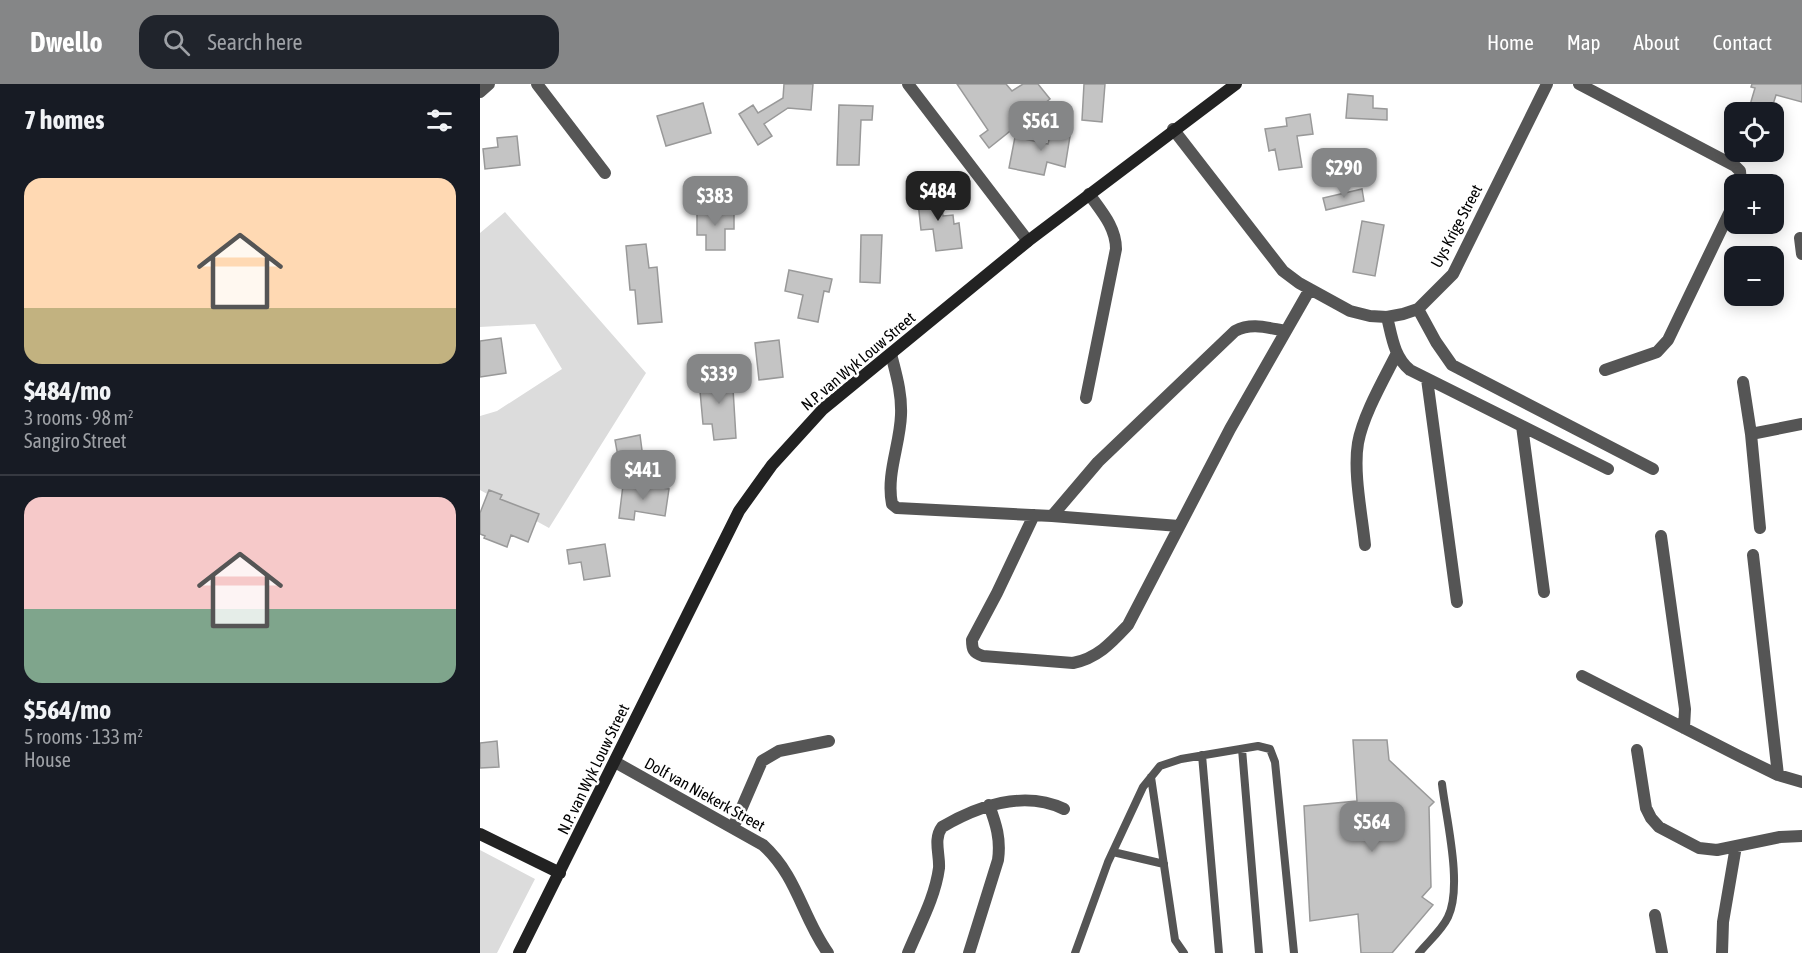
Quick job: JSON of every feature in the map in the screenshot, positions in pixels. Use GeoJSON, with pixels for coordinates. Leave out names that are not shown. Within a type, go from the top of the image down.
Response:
{"type":"FeatureCollection","features":[{"type":"Feature","properties":{"kind":"street"},"geometry":{"type":"LineString","coordinates":[[480,92],[489,84]]}},
{"type":"Feature","properties":{"kind":"street"},"geometry":{"type":"LineString","coordinates":[[537,84],[605,172]]}},
{"type":"Feature","properties":{"kind":"street"},"geometry":{"type":"LineString","coordinates":[[908,84],[1028,241]]}},
{"type":"Feature","properties":{"kind":"street","name":"N.P. van Wyk Louw Street"},"geometry":{"type":"LineString","coordinates":[[519,953],[739,511],[772,465],[824,409],[1028,241],[1173,129],[1236,84]]}},
{"type":"Feature","properties":{"kind":"street","name":"Uys Krige Street"},"geometry":{"type":"LineString","coordinates":[[1418,309],[1453,274],[1547,84]]}},
{"type":"Feature","properties":{"kind":"street"},"geometry":{"type":"LineString","coordinates":[[1579,84],[1735,166],[1740,174]]}},
{"type":"Feature","properties":{"kind":"street"},"geometry":{"type":"LineString","coordinates":[[1173,129],[1283,271],[1350,311],[1387,317],[1418,309],[1452,365],[1653,469]]}},
{"type":"Feature","properties":{"kind":"street"},"geometry":{"type":"LineString","coordinates":[[1086,398],[1116,249],[1116,240],[1109,224],[1089,194]]}},
{"type":"Feature","properties":{"kind":"street"},"geometry":{"type":"LineString","coordinates":[[1605,370],[1663,348],[1724,224]]}},
{"type":"Feature","properties":{"kind":"street"},"geometry":{"type":"LineString","coordinates":[[1800,238],[1802,254]]}},
{"type":"Feature","properties":{"kind":"street"},"geometry":{"type":"LineString","coordinates":[[1034,515],[998,593],[972,640],[972,648],[980,655],[1073,663],[1082,661],[1103,650],[1128,625],[1179,526],[1310,289]]}},
{"type":"Feature","properties":{"kind":"street"},"geometry":{"type":"LineString","coordinates":[[1387,317],[1397,353],[1402,363],[1410,370],[1608,470]]}},
{"type":"Feature","properties":{"kind":"street"},"geometry":{"type":"LineString","coordinates":[[1052,516],[1098,462],[1235,331],[1242,327],[1256,325],[1286,331]]}},
{"type":"Feature","properties":{"kind":"street"},"geometry":{"type":"LineString","coordinates":[[1365,545],[1356,459],[1360,430],[1397,353]]}},
{"type":"Feature","properties":{"kind":"street"},"geometry":{"type":"LineString","coordinates":[[891,354],[899,384],[902,416],[890,482],[892,504],[897,508],[1052,516],[1179,526]]}},
{"type":"Feature","properties":{"kind":"street"},"geometry":{"type":"LineString","coordinates":[[1426,379],[1457,602]]}},
{"type":"Feature","properties":{"kind":"street"},"geometry":{"type":"LineString","coordinates":[[1743,382],[1751,434],[1760,528]]}},
{"type":"Feature","properties":{"kind":"street"},"geometry":{"type":"LineString","coordinates":[[1751,434],[1802,424]]}},
{"type":"Feature","properties":{"kind":"street"},"geometry":{"type":"LineString","coordinates":[[1522,426],[1544,592]]}},
{"type":"Feature","properties":{"kind":"street"},"geometry":{"type":"LineString","coordinates":[[1661,536],[1684,709],[1684,728]]}},
{"type":"Feature","properties":{"kind":"street"},"geometry":{"type":"LineString","coordinates":[[1753,555],[1778,775]]}},
{"type":"Feature","properties":{"kind":"street"},"geometry":{"type":"LineString","coordinates":[[1582,676],[1778,775],[1802,782]]}},
{"type":"Feature","properties":{"kind":"street"},"geometry":{"type":"LineString","coordinates":[[733,828],[762,761],[779,751],[830,741]]}},
{"type":"Feature","properties":{"kind":"street"},"geometry":{"type":"LineString","coordinates":[[1637,750],[1646,808],[1659,827],[1699,848],[1717,850],[1780,837],[1802,836]]}},
{"type":"Feature","properties":{"kind":"street","name":"Dolf van Niekerk Street"},"geometry":{"type":"LineString","coordinates":[[615,762],[763,845],[778,858],[789,875],[828,953]]}},
{"type":"Feature","properties":{"kind":"street"},"geometry":{"type":"LineString","coordinates":[[908,953],[936,880],[939,866],[939,832],[951,821],[989,805],[1022,801],[1055,805],[1064,809]]}},
{"type":"Feature","properties":{"kind":"street"},"geometry":{"type":"LineString","coordinates":[[969,953],[998,860],[1000,844],[997,826],[989,805]]}},
{"type":"Feature","properties":{"kind":"street"},"geometry":{"type":"LineString","coordinates":[[480,834],[560,873]]}},
{"type":"Feature","properties":{"kind":"street"},"geometry":{"type":"LineString","coordinates":[[1722,953],[1723,922],[1736,846]]}},
{"type":"Feature","properties":{"kind":"street"},"geometry":{"type":"LineString","coordinates":[[1655,915],[1662,953]]}},
{"type":"Feature","properties":{"kind":"lane"},"geometry":{"type":"LineString","coordinates":[[1075,953],[1113,852],[1143,787],[1160,766],[1181,759],[1258,746],[1270,749],[1275,762],[1293,953]]}},
{"type":"Feature","properties":{"kind":"lane"},"geometry":{"type":"LineString","coordinates":[[1242,749],[1259,953]]}},
{"type":"Feature","properties":{"kind":"lane"},"geometry":{"type":"LineString","coordinates":[[1202,755],[1219,953]]}},
{"type":"Feature","properties":{"kind":"lane"},"geometry":{"type":"LineString","coordinates":[[1151,777],[1175,940],[1184,953]]}},
{"type":"Feature","properties":{"kind":"lane"},"geometry":{"type":"LineString","coordinates":[[1419,953],[1448,918],[1452,902],[1454,878],[1442,784]]}},
{"type":"Feature","properties":{"kind":"lane"},"geometry":{"type":"LineString","coordinates":[[1113,852],[1164,864]]}},
{"type":"Feature","properties":{"kind":"shaded area"},"geometry":{"type":"Polygon","coordinates":[[[505,212],[646,373],[549,528],[480,490],[480,416],[497,411],[562,369],[535,324],[480,327],[480,233],[505,212]]]}},
{"type":"Feature","properties":{"kind":"shaded area"},"geometry":{"type":"Polygon","coordinates":[[[480,850],[535,879],[497,953],[480,953],[480,850]]]}},
{"type":"Feature","properties":{"kind":"building"},"geometry":{"type":"Polygon","coordinates":[[[784,84],[813,84],[811,110],[788,108],[764,124],[772,136],[758,145],[739,114],[753,105],[758,113],[783,98],[784,84]]]}},
{"type":"Feature","properties":{"kind":"building"},"geometry":{"type":"Polygon","coordinates":[[[957,84],[1006,84],[1012,91],[1023,84],[1038,84],[1050,99],[989,148],[980,136],[988,130],[957,84]]]}},
{"type":"Feature","properties":{"kind":"building"},"geometry":{"type":"Polygon","coordinates":[[[1084,84],[1105,84],[1102,122],[1082,120],[1084,84]]]}},
{"type":"Feature","properties":{"kind":"building"},"geometry":{"type":"Polygon","coordinates":[[[1752,84],[1802,84],[1802,102],[1776,95],[1774,102],[1751,102],[1755,88],[1751,87],[1752,84]]]}},
{"type":"Feature","properties":{"kind":"building"},"geometry":{"type":"Polygon","coordinates":[[[1348,94],[1373,96],[1373,108],[1387,109],[1387,120],[1346,118],[1348,94]]]}},
{"type":"Feature","properties":{"kind":"building"},"geometry":{"type":"Polygon","coordinates":[[[703,103],[711,133],[666,146],[657,116],[703,103]]]}},
{"type":"Feature","properties":{"kind":"building"},"geometry":{"type":"Polygon","coordinates":[[[839,105],[873,106],[872,120],[861,120],[859,165],[837,165],[839,105]]]}},
{"type":"Feature","properties":{"kind":"building"},"geometry":{"type":"Polygon","coordinates":[[[1310,114],[1313,134],[1297,136],[1302,167],[1279,170],[1275,149],[1269,151],[1265,129],[1287,126],[1286,118],[1310,114]]]}},
{"type":"Feature","properties":{"kind":"building"},"geometry":{"type":"Polygon","coordinates":[[[1052,126],[1071,130],[1065,167],[1047,162],[1044,175],[1009,168],[1015,137],[1048,144],[1052,126]]]}},
{"type":"Feature","properties":{"kind":"building"},"geometry":{"type":"Polygon","coordinates":[[[517,136],[520,165],[485,169],[483,149],[498,147],[497,138],[517,136]]]}},
{"type":"Feature","properties":{"kind":"building"},"geometry":{"type":"Polygon","coordinates":[[[1362,189],[1364,201],[1326,210],[1323,198],[1362,189]]]}},
{"type":"Feature","properties":{"kind":"building"},"geometry":{"type":"Polygon","coordinates":[[[940,190],[943,216],[953,215],[954,224],[959,223],[962,248],[936,251],[933,229],[921,230],[917,193],[940,190]]]}},
{"type":"Feature","properties":{"kind":"building"},"geometry":{"type":"Polygon","coordinates":[[[697,210],[734,210],[734,229],[725,229],[725,250],[706,250],[706,235],[697,235],[697,210]]]}},
{"type":"Feature","properties":{"kind":"building"},"geometry":{"type":"Polygon","coordinates":[[[1362,221],[1384,225],[1375,276],[1353,272],[1362,221]]]}},
{"type":"Feature","properties":{"kind":"building"},"geometry":{"type":"Polygon","coordinates":[[[861,235],[882,235],[880,283],[860,282],[861,235]]]}},
{"type":"Feature","properties":{"kind":"building"},"geometry":{"type":"Polygon","coordinates":[[[646,244],[649,268],[657,267],[662,322],[638,324],[635,290],[630,290],[626,246],[646,244]]]}},
{"type":"Feature","properties":{"kind":"building"},"geometry":{"type":"Polygon","coordinates":[[[789,270],[832,279],[829,292],[824,291],[818,322],[798,318],[803,295],[785,291],[789,270]]]}},
{"type":"Feature","properties":{"kind":"building"},"geometry":{"type":"Polygon","coordinates":[[[501,338],[506,373],[480,377],[480,341],[501,338]]]}},
{"type":"Feature","properties":{"kind":"building"},"geometry":{"type":"Polygon","coordinates":[[[779,340],[783,377],[759,380],[755,343],[779,340]]]}},
{"type":"Feature","properties":{"kind":"building"},"geometry":{"type":"Polygon","coordinates":[[[732,372],[736,438],[714,440],[712,424],[703,424],[699,380],[712,379],[712,373],[732,372]]]}},
{"type":"Feature","properties":{"kind":"building"},"geometry":{"type":"Polygon","coordinates":[[[640,435],[643,458],[619,462],[615,440],[640,435]]]}},
{"type":"Feature","properties":{"kind":"building"},"geometry":{"type":"Polygon","coordinates":[[[623,485],[669,489],[665,516],[635,511],[634,520],[619,518],[623,485]]]}},
{"type":"Feature","properties":{"kind":"building"},"geometry":{"type":"Polygon","coordinates":[[[489,490],[502,495],[500,499],[539,514],[528,542],[511,535],[507,547],[484,538],[485,536],[480,534],[480,513],[489,490]]]}},
{"type":"Feature","properties":{"kind":"building"},"geometry":{"type":"Polygon","coordinates":[[[605,544],[610,576],[584,580],[581,562],[569,564],[567,550],[605,544]]]}},
{"type":"Feature","properties":{"kind":"building"},"geometry":{"type":"Polygon","coordinates":[[[1353,740],[1387,740],[1389,760],[1434,802],[1429,807],[1431,887],[1422,897],[1433,905],[1392,953],[1361,953],[1358,914],[1310,921],[1304,806],[1357,801],[1353,740]]]}},
{"type":"Feature","properties":{"kind":"building"},"geometry":{"type":"Polygon","coordinates":[[[497,741],[499,767],[480,768],[480,743],[497,741]]]}}]}
